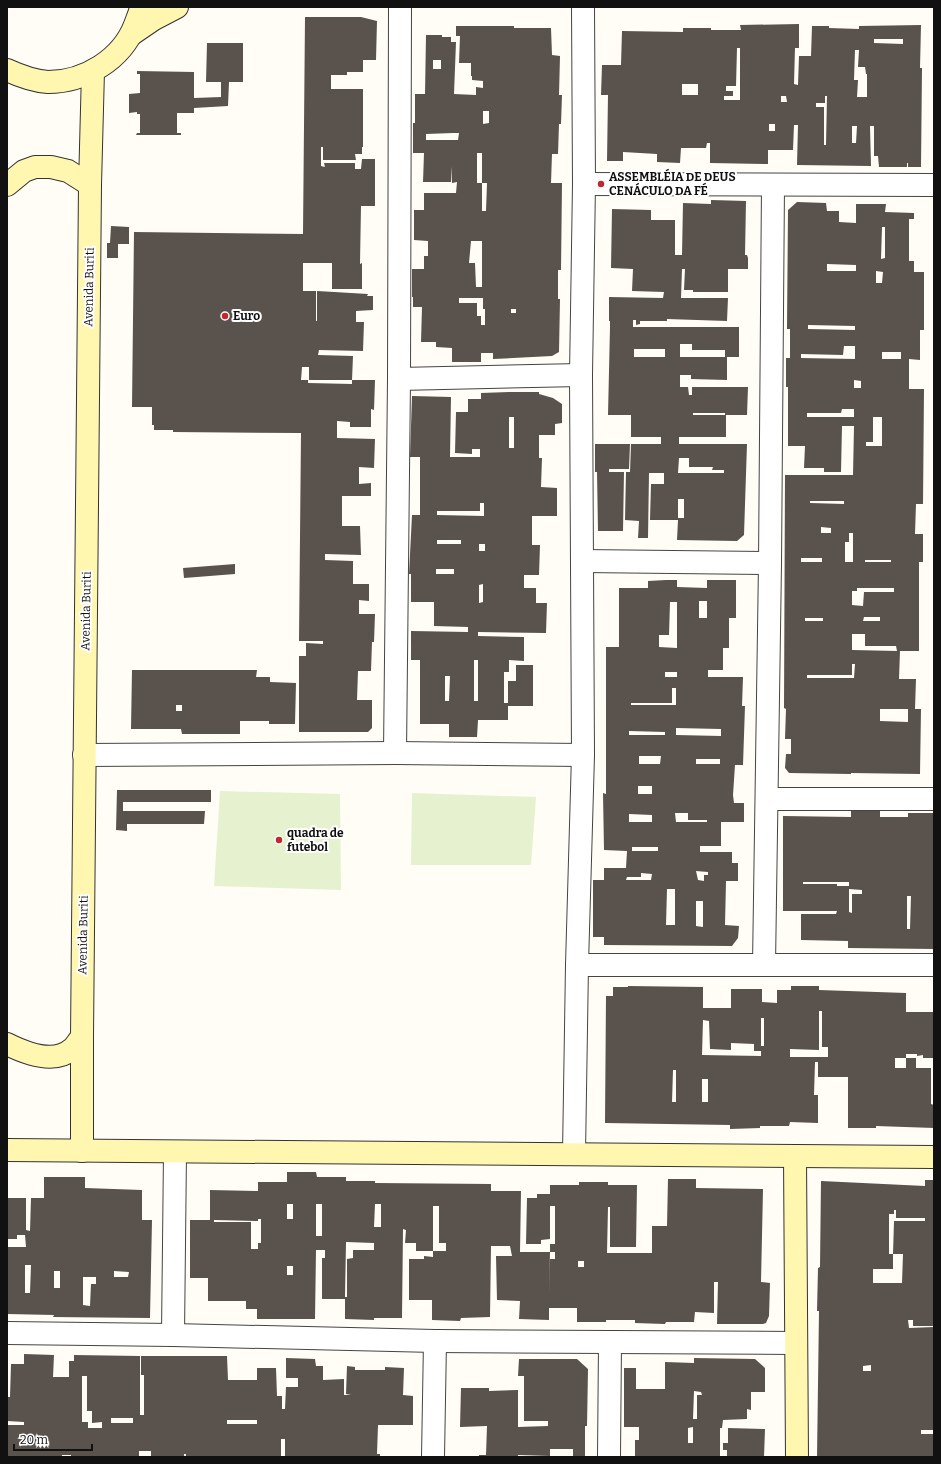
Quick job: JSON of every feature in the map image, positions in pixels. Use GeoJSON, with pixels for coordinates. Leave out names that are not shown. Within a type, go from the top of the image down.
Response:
{"type":"FeatureCollection","features":[{"type":"Feature","properties":{"kind":"street"},"geometry":{"type":"LineString","coordinates":[[132,34],[141,7]]}},
{"type":"Feature","properties":{"kind":"street"},"geometry":{"type":"LineString","coordinates":[[7,70],[23,78],[48,82],[73,79],[93,72],[116,55],[132,34],[154,19],[177,7]]}},
{"type":"Feature","properties":{"kind":"street"},"geometry":{"type":"LineString","coordinates":[[395,753],[399,379],[400,7]]}},
{"type":"Feature","properties":{"kind":"street"},"geometry":{"type":"LineString","coordinates":[[574,1154],[577,966],[583,755],[581,375],[584,184],[583,7]]}},
{"type":"Feature","properties":{"kind":"street","name":"Avenida Buriti"},"geometry":{"type":"LineString","coordinates":[[82,1151],[84,755],[90,185],[93,72]]}},
{"type":"Feature","properties":{"kind":"street"},"geometry":{"type":"LineString","coordinates":[[7,185],[24,171],[35,167],[51,167],[68,171],[90,185]]}},
{"type":"Feature","properties":{"kind":"street"},"geometry":{"type":"LineString","coordinates":[[584,184],[934,185]]}},
{"type":"Feature","properties":{"kind":"street"},"geometry":{"type":"LineString","coordinates":[[764,965],[770,563],[773,185]]}},
{"type":"Feature","properties":{"kind":"street"},"geometry":{"type":"LineString","coordinates":[[399,379],[581,375]]}},
{"type":"Feature","properties":{"kind":"street"},"geometry":{"type":"LineString","coordinates":[[582,561],[770,563]]}},
{"type":"Feature","properties":{"kind":"street"},"geometry":{"type":"LineString","coordinates":[[84,755],[395,753],[583,755]]}},
{"type":"Feature","properties":{"kind":"street"},"geometry":{"type":"LineString","coordinates":[[767,799],[934,799]]}},
{"type":"Feature","properties":{"kind":"street"},"geometry":{"type":"LineString","coordinates":[[577,966],[934,965]]}},
{"type":"Feature","properties":{"kind":"street"},"geometry":{"type":"LineString","coordinates":[[7,1044],[32,1055],[48,1057],[62,1055],[71,1050],[82,1037]]}},
{"type":"Feature","properties":{"kind":"street"},"geometry":{"type":"LineString","coordinates":[[7,1150],[934,1157]]}},
{"type":"Feature","properties":{"kind":"street"},"geometry":{"type":"LineString","coordinates":[[173,1335],[175,1152]]}},
{"type":"Feature","properties":{"kind":"street"},"geometry":{"type":"LineString","coordinates":[[796,1156],[797,1457]]}},
{"type":"Feature","properties":{"kind":"street"},"geometry":{"type":"LineString","coordinates":[[7,1333],[435,1341],[796,1343]]}},
{"type":"Feature","properties":{"kind":"street"},"geometry":{"type":"LineString","coordinates":[[433,1457],[435,1341]]}},
{"type":"Feature","properties":{"kind":"street"},"geometry":{"type":"LineString","coordinates":[[609,1457],[610,1342]]}},
{"type":"Feature","properties":{"kind":"green space","name":"quadra de futebol"},"geometry":{"type":"Polygon","coordinates":[[[220,791],[340,794],[341,890],[214,886],[220,791]]]}},
{"type":"Feature","properties":{"kind":"green space"},"geometry":{"type":"Polygon","coordinates":[[[412,793],[536,797],[531,865],[411,865],[412,793]]]}},
{"type":"Feature","properties":{"kind":"building"},"geometry":{"type":"Polygon","coordinates":[[[305,17],[361,17],[377,21],[376,60],[363,60],[363,72],[347,72],[347,75],[331,75],[331,89],[363,89],[362,154],[355,154],[356,160],[323,160],[323,147],[321,147],[321,166],[325,167],[324,163],[355,163],[355,169],[361,169],[362,159],[375,159],[375,206],[361,206],[360,264],[362,263],[362,289],[332,289],[332,263],[303,263],[303,291],[316,291],[316,321],[317,291],[368,294],[367,296],[373,296],[373,310],[356,311],[356,322],[364,322],[363,351],[319,350],[318,355],[353,356],[352,380],[375,380],[374,410],[371,409],[371,427],[350,427],[350,422],[337,421],[337,438],[375,439],[374,468],[359,467],[359,484],[371,483],[371,496],[342,496],[342,526],[360,526],[361,555],[325,554],[325,560],[353,561],[353,584],[369,584],[369,601],[359,600],[359,614],[375,614],[371,671],[358,671],[357,700],[372,700],[372,728],[368,732],[299,732],[299,656],[306,656],[306,643],[323,644],[323,641],[299,641],[301,433],[173,432],[173,430],[154,430],[154,425],[152,425],[152,407],[132,407],[134,232],[303,234],[305,17]],[[302,367],[301,380],[308,380],[308,383],[352,384],[352,380],[309,380],[309,367],[302,367]]]}},
{"type":"Feature","properties":{"kind":"building"},"geometry":{"type":"Polygon","coordinates":[[[799,24],[799,48],[795,48],[794,84],[798,85],[799,56],[811,56],[812,26],[859,29],[859,26],[921,25],[921,167],[908,167],[907,163],[907,167],[879,167],[878,156],[874,156],[874,126],[870,126],[871,166],[797,165],[798,125],[794,125],[793,150],[768,150],[768,164],[710,163],[710,143],[707,143],[706,148],[681,148],[680,163],[657,162],[657,154],[623,152],[623,161],[607,161],[608,95],[601,95],[602,65],[621,65],[622,31],[683,32],[683,28],[741,30],[740,25],[799,24]],[[874,39],[874,43],[903,44],[903,39],[874,39]],[[737,48],[736,86],[726,86],[726,91],[733,91],[733,96],[724,96],[724,100],[740,100],[740,48],[737,48]],[[855,50],[854,80],[858,80],[857,97],[867,97],[867,74],[865,67],[858,67],[859,50],[855,50]],[[682,84],[682,95],[698,95],[698,84],[682,84]],[[781,96],[781,102],[787,102],[786,96],[781,96]],[[825,96],[825,103],[816,103],[816,107],[824,107],[824,145],[826,145],[827,96],[825,96]],[[769,124],[769,131],[775,131],[775,124],[769,124]],[[852,126],[852,143],[856,143],[857,126],[852,126]]]}},
{"type":"Feature","properties":{"kind":"building"},"geometry":{"type":"Polygon","coordinates":[[[456,26],[514,26],[514,28],[551,28],[552,55],[560,56],[559,95],[562,95],[561,124],[559,124],[558,154],[552,154],[551,183],[562,183],[561,270],[558,270],[558,299],[560,299],[559,352],[552,356],[493,359],[493,353],[481,353],[481,362],[452,362],[452,348],[436,347],[436,342],[421,342],[422,307],[413,307],[412,269],[424,269],[424,256],[428,256],[428,241],[414,240],[414,210],[424,210],[424,193],[456,193],[457,182],[452,183],[451,166],[451,182],[423,182],[424,153],[413,153],[415,94],[425,94],[426,35],[442,35],[442,37],[451,37],[451,42],[456,42],[454,94],[476,95],[476,87],[483,88],[483,81],[472,80],[471,63],[459,63],[460,36],[456,36],[456,26]],[[433,60],[433,69],[441,69],[441,60],[433,60]],[[483,111],[483,124],[489,123],[489,111],[483,111]],[[459,133],[426,134],[426,140],[458,140],[459,133]],[[477,153],[477,183],[482,183],[482,153],[477,153]],[[482,183],[482,211],[486,211],[487,183],[482,183]],[[471,241],[469,263],[475,263],[476,287],[482,287],[482,241],[471,241]],[[459,298],[459,303],[477,303],[477,316],[481,316],[481,325],[485,325],[483,298],[459,298]],[[511,309],[511,313],[516,313],[516,309],[511,309]]]}},
{"type":"Feature","properties":{"kind":"building"},"geometry":{"type":"Polygon","coordinates":[[[207,43],[243,43],[243,82],[229,82],[228,106],[194,108],[194,113],[177,113],[177,133],[181,133],[181,135],[136,135],[137,133],[140,133],[140,114],[137,114],[137,112],[129,113],[129,94],[140,93],[140,74],[137,74],[137,71],[194,72],[194,98],[221,97],[221,82],[206,82],[207,43]]]}},
{"type":"Feature","properties":{"kind":"building"},"geometry":{"type":"Polygon","coordinates":[[[711,200],[746,201],[745,255],[747,255],[748,258],[748,269],[728,269],[728,292],[693,292],[693,290],[684,290],[685,269],[682,269],[681,298],[728,298],[727,321],[667,319],[667,321],[640,321],[640,324],[636,325],[636,320],[633,320],[633,327],[739,327],[739,357],[727,357],[727,380],[691,379],[691,375],[680,375],[680,387],[688,387],[689,395],[692,395],[692,387],[748,387],[747,415],[726,415],[726,437],[679,437],[679,444],[747,444],[744,535],[737,541],[677,540],[678,520],[650,520],[651,484],[664,484],[664,473],[649,473],[648,538],[638,538],[639,521],[625,520],[626,472],[630,472],[631,444],[661,444],[661,437],[631,437],[631,415],[608,415],[610,327],[609,297],[663,298],[664,292],[632,291],[633,269],[611,268],[612,209],[651,210],[651,220],[675,220],[675,255],[682,255],[683,203],[711,204],[711,200]],[[680,344],[680,357],[725,357],[725,350],[692,350],[692,344],[680,344]],[[634,349],[634,357],[665,357],[665,349],[634,349]],[[693,413],[693,415],[725,415],[725,413],[693,413]],[[679,458],[678,473],[724,473],[724,470],[712,470],[713,467],[689,467],[689,458],[679,458]],[[678,499],[678,518],[684,518],[684,499],[678,499]]]}},
{"type":"Feature","properties":{"kind":"building"},"geometry":{"type":"Polygon","coordinates":[[[797,202],[826,203],[827,211],[839,211],[839,222],[856,223],[856,204],[886,204],[885,212],[914,213],[914,219],[909,219],[909,261],[914,261],[914,272],[924,272],[924,330],[920,330],[920,360],[909,359],[909,389],[924,389],[923,504],[916,504],[915,534],[923,534],[923,562],[919,562],[919,651],[900,651],[899,679],[916,679],[915,709],[921,709],[920,774],[789,773],[785,768],[786,754],[791,754],[791,739],[785,739],[786,709],[784,708],[785,475],[853,475],[854,426],[842,426],[841,472],[824,472],[824,468],[804,468],[805,446],[788,446],[788,387],[786,387],[786,358],[790,358],[790,329],[787,329],[788,210],[797,202]],[[882,227],[881,259],[885,258],[885,227],[882,227]],[[827,264],[827,271],[856,271],[856,265],[827,264]],[[876,271],[876,283],[882,283],[883,272],[876,271]],[[808,325],[808,329],[855,330],[855,326],[808,325]],[[844,346],[843,355],[801,354],[801,358],[855,359],[855,346],[844,346]],[[882,352],[882,359],[901,359],[901,352],[882,352]],[[854,380],[854,388],[861,388],[861,381],[854,380]],[[842,409],[841,413],[807,413],[807,417],[854,417],[854,409],[842,409]],[[873,417],[873,442],[866,442],[866,446],[882,446],[882,417],[873,417]],[[810,501],[810,503],[844,504],[844,501],[810,501]],[[821,527],[821,533],[831,533],[831,528],[821,527]],[[849,533],[849,542],[845,542],[845,562],[853,562],[853,533],[849,533]],[[801,558],[801,562],[822,562],[822,558],[801,558]],[[865,560],[865,562],[891,562],[891,560],[865,560]],[[857,588],[857,591],[852,591],[852,605],[863,606],[864,592],[894,592],[894,588],[857,588]],[[864,617],[863,621],[880,621],[880,617],[864,617]],[[805,618],[805,621],[823,621],[823,618],[805,618]],[[852,634],[852,650],[897,651],[896,646],[865,646],[865,634],[852,634]],[[852,664],[852,675],[807,675],[807,678],[854,678],[855,664],[852,664]],[[880,709],[880,721],[908,722],[908,709],[880,709]]]}},
{"type":"Feature","properties":{"kind":"building"},"geometry":{"type":"Polygon","coordinates":[[[111,226],[129,227],[129,244],[118,244],[118,258],[107,258],[107,243],[110,243],[111,226]]]}},
{"type":"Feature","properties":{"kind":"building"},"geometry":{"type":"Polygon","coordinates":[[[539,392],[539,394],[553,398],[562,404],[562,423],[555,424],[555,435],[539,435],[539,458],[542,458],[541,487],[557,488],[557,516],[532,516],[532,545],[540,545],[539,575],[524,575],[524,588],[536,588],[536,603],[547,603],[546,633],[478,632],[478,636],[524,637],[524,661],[509,660],[509,672],[504,672],[504,703],[508,703],[508,681],[516,681],[516,665],[533,665],[533,706],[508,706],[508,720],[478,720],[477,737],[449,737],[449,724],[420,724],[420,660],[411,660],[411,631],[468,632],[468,627],[434,626],[434,602],[411,602],[411,574],[409,574],[412,515],[420,515],[420,457],[410,457],[412,396],[451,397],[450,457],[480,457],[480,449],[472,449],[472,454],[455,453],[456,412],[468,412],[468,399],[481,399],[481,393],[539,392]],[[509,417],[509,448],[514,448],[514,417],[509,417]],[[480,503],[480,511],[437,511],[437,515],[484,516],[484,503],[480,503]],[[437,540],[437,544],[461,544],[461,540],[437,540]],[[479,544],[479,551],[485,551],[485,544],[479,544]],[[436,569],[436,574],[454,574],[454,569],[436,569]],[[483,584],[479,585],[479,603],[483,602],[483,584]],[[474,660],[474,701],[478,701],[478,660],[474,660]],[[445,676],[445,701],[449,701],[450,676],[445,676]]]}},
{"type":"Feature","properties":{"kind":"building"},"geometry":{"type":"Polygon","coordinates":[[[595,444],[630,444],[629,469],[609,469],[609,472],[624,472],[623,531],[598,531],[595,444]]]}},
{"type":"Feature","properties":{"kind":"building"},"geometry":{"type":"Polygon","coordinates":[[[235,564],[235,574],[184,578],[183,568],[235,564]]]}},
{"type":"Feature","properties":{"kind":"building"},"geometry":{"type":"Polygon","coordinates":[[[677,580],[677,587],[707,588],[707,580],[736,580],[736,618],[729,618],[729,648],[723,648],[723,670],[708,670],[708,677],[743,677],[742,706],[745,706],[743,765],[735,765],[733,795],[734,803],[744,803],[744,822],[721,822],[721,846],[700,846],[700,852],[732,852],[732,863],[738,863],[738,881],[726,881],[725,925],[739,926],[738,938],[732,946],[604,945],[604,937],[593,937],[593,880],[604,880],[604,868],[626,868],[627,851],[604,850],[603,793],[606,794],[606,647],[619,647],[619,588],[648,588],[648,581],[677,580]],[[699,601],[699,618],[707,618],[707,601],[699,601]],[[670,602],[669,635],[659,635],[659,647],[677,648],[677,602],[670,602]],[[665,672],[665,677],[677,677],[677,672],[665,672]],[[672,688],[672,703],[631,703],[631,705],[676,705],[676,688],[672,688]],[[676,728],[676,735],[721,736],[721,729],[676,728]],[[629,731],[629,735],[665,735],[665,732],[629,731]],[[639,756],[639,764],[660,764],[661,756],[639,756]],[[696,759],[696,764],[720,764],[720,759],[696,759]],[[638,786],[638,794],[652,794],[652,786],[638,786]],[[675,813],[676,822],[707,822],[707,820],[688,820],[688,813],[675,813]],[[629,814],[629,822],[652,822],[652,815],[629,814]],[[632,847],[632,851],[658,851],[658,847],[632,847]],[[696,871],[698,880],[704,881],[704,875],[708,875],[708,872],[696,871]],[[641,873],[641,877],[627,877],[626,880],[651,880],[652,874],[641,873]],[[667,889],[666,925],[675,925],[675,889],[667,889]],[[696,901],[696,926],[703,927],[703,901],[696,901]]]}},
{"type":"Feature","properties":{"kind":"building"},"geometry":{"type":"Polygon","coordinates":[[[132,670],[257,670],[256,677],[270,677],[270,682],[296,683],[295,724],[269,724],[269,721],[240,721],[240,734],[182,734],[181,729],[131,729],[132,670]],[[176,705],[176,711],[182,711],[182,705],[176,705]]]}},
{"type":"Feature","properties":{"kind":"building"},"geometry":{"type":"Polygon","coordinates":[[[117,790],[211,790],[211,802],[123,802],[123,811],[205,811],[204,824],[127,824],[127,831],[116,830],[117,790]]]}},
{"type":"Feature","properties":{"kind":"building"},"geometry":{"type":"Polygon","coordinates":[[[851,811],[880,811],[880,817],[908,817],[908,813],[934,813],[934,949],[848,948],[848,941],[801,940],[801,914],[836,914],[837,911],[783,911],[783,816],[851,817],[851,811]],[[803,882],[803,884],[837,884],[837,886],[849,886],[849,882],[803,882]],[[849,889],[849,912],[852,913],[852,894],[862,894],[862,890],[849,889]],[[907,896],[907,929],[910,929],[911,896],[907,896]]]}},
{"type":"Feature","properties":{"kind":"building"},"geometry":{"type":"Polygon","coordinates":[[[791,986],[819,986],[819,990],[906,993],[906,1012],[934,1012],[934,1058],[923,1058],[923,1055],[917,1056],[917,1054],[906,1054],[906,1058],[916,1058],[916,1068],[931,1068],[931,1104],[934,1105],[934,1128],[876,1126],[876,1128],[848,1128],[848,1077],[818,1077],[818,1062],[815,1062],[814,1095],[818,1095],[818,1123],[790,1122],[789,1126],[760,1126],[760,1128],[730,1129],[730,1125],[605,1123],[606,996],[613,996],[613,987],[703,987],[703,1008],[731,1008],[731,989],[762,989],[762,1002],[777,1003],[777,990],[791,990],[791,986]],[[819,1011],[819,1050],[790,1049],[790,1057],[828,1057],[828,1047],[822,1047],[822,1011],[819,1011]],[[761,1018],[761,1046],[764,1046],[764,1018],[761,1018]],[[703,1020],[702,1055],[761,1056],[761,1051],[754,1051],[754,1044],[731,1043],[731,1050],[710,1049],[709,1021],[703,1020]],[[895,1058],[895,1068],[906,1068],[906,1058],[895,1058]],[[673,1070],[672,1102],[676,1102],[676,1070],[673,1070]],[[702,1079],[702,1102],[708,1102],[708,1079],[702,1079]]]}},
{"type":"Feature","properties":{"kind":"building"},"geometry":{"type":"Polygon","coordinates":[[[287,1172],[316,1172],[317,1177],[346,1177],[346,1181],[375,1181],[375,1183],[491,1184],[491,1191],[521,1191],[520,1252],[550,1252],[550,1244],[555,1244],[555,1206],[550,1206],[550,1239],[541,1240],[541,1244],[526,1244],[527,1198],[537,1198],[537,1194],[550,1194],[550,1185],[579,1185],[579,1182],[608,1182],[608,1185],[637,1185],[636,1247],[610,1247],[610,1207],[608,1207],[607,1253],[652,1253],[652,1226],[667,1226],[668,1179],[696,1179],[696,1188],[763,1189],[761,1282],[770,1283],[769,1316],[766,1323],[763,1324],[717,1324],[718,1282],[714,1282],[714,1313],[695,1312],[694,1322],[666,1322],[665,1324],[635,1323],[635,1320],[606,1320],[606,1322],[577,1322],[577,1308],[549,1308],[549,1320],[519,1319],[520,1301],[497,1300],[496,1256],[512,1256],[510,1246],[491,1246],[490,1317],[461,1318],[460,1321],[432,1320],[432,1300],[409,1300],[409,1259],[424,1259],[424,1256],[433,1257],[433,1251],[416,1251],[416,1243],[405,1243],[406,1230],[403,1229],[402,1318],[374,1318],[374,1320],[345,1319],[345,1299],[322,1299],[322,1258],[325,1258],[325,1250],[316,1250],[315,1319],[257,1319],[257,1309],[246,1309],[246,1301],[208,1301],[208,1278],[190,1278],[190,1220],[210,1220],[210,1190],[258,1191],[258,1182],[287,1182],[287,1172]],[[287,1204],[287,1219],[293,1219],[293,1204],[287,1204]],[[316,1204],[316,1236],[322,1236],[322,1204],[316,1204]],[[375,1204],[374,1227],[381,1227],[381,1204],[375,1204]],[[433,1206],[433,1251],[446,1251],[446,1243],[439,1243],[439,1206],[433,1206]],[[258,1219],[258,1221],[214,1220],[214,1222],[251,1222],[251,1249],[258,1249],[258,1243],[261,1243],[261,1219],[258,1219]],[[346,1242],[345,1297],[347,1297],[347,1259],[353,1258],[353,1250],[374,1250],[374,1243],[346,1242]],[[550,1252],[549,1296],[550,1259],[555,1259],[555,1252],[550,1252]],[[578,1261],[578,1267],[584,1267],[584,1261],[578,1261]],[[287,1266],[287,1275],[293,1275],[293,1266],[287,1266]]]}},
{"type":"Feature","properties":{"kind":"building"},"geometry":{"type":"Polygon","coordinates":[[[44,1177],[85,1177],[85,1188],[142,1190],[142,1220],[152,1220],[150,1318],[53,1317],[54,1315],[7,1314],[7,1247],[26,1247],[25,1235],[17,1235],[17,1239],[7,1239],[7,1198],[26,1198],[26,1230],[30,1231],[31,1198],[44,1198],[44,1177]],[[25,1265],[25,1293],[30,1293],[31,1265],[25,1265]],[[54,1271],[54,1288],[60,1288],[60,1271],[54,1271]],[[114,1271],[114,1277],[128,1277],[129,1272],[114,1271]],[[83,1277],[83,1305],[90,1306],[91,1284],[96,1284],[96,1277],[83,1277]]]}},
{"type":"Feature","properties":{"kind":"building"},"geometry":{"type":"Polygon","coordinates":[[[925,1180],[934,1180],[934,1326],[913,1326],[913,1320],[908,1320],[909,1328],[934,1327],[934,1430],[921,1430],[921,1434],[934,1434],[934,1457],[817,1457],[819,1311],[817,1311],[818,1268],[820,1267],[821,1181],[925,1186],[925,1180]],[[894,1210],[894,1214],[889,1214],[889,1254],[893,1254],[894,1221],[925,1221],[925,1218],[896,1218],[896,1210],[894,1210]],[[893,1254],[893,1269],[873,1269],[873,1283],[902,1283],[903,1254],[893,1254]],[[871,1365],[863,1366],[863,1371],[871,1371],[871,1365]]]}},
{"type":"Feature","properties":{"kind":"building"},"geometry":{"type":"Polygon","coordinates":[[[24,1354],[54,1355],[53,1377],[69,1377],[69,1361],[74,1361],[74,1355],[140,1356],[140,1415],[144,1415],[144,1375],[141,1375],[141,1356],[227,1356],[228,1380],[257,1380],[257,1368],[276,1368],[277,1396],[282,1396],[282,1409],[285,1409],[286,1387],[298,1387],[298,1378],[286,1378],[286,1358],[315,1359],[316,1366],[323,1366],[323,1380],[344,1379],[344,1395],[351,1395],[346,1394],[347,1366],[355,1367],[355,1370],[385,1370],[385,1367],[404,1368],[403,1395],[413,1396],[413,1425],[378,1425],[377,1454],[380,1454],[380,1457],[285,1457],[285,1439],[281,1439],[281,1457],[186,1457],[186,1454],[184,1454],[184,1457],[151,1457],[151,1451],[139,1451],[139,1457],[71,1457],[71,1455],[62,1455],[62,1457],[7,1457],[7,1425],[24,1425],[24,1422],[7,1421],[7,1397],[10,1397],[11,1364],[24,1364],[24,1354]],[[82,1376],[82,1422],[88,1422],[88,1428],[102,1428],[102,1422],[92,1423],[92,1411],[87,1411],[87,1376],[82,1376]],[[111,1418],[111,1423],[133,1423],[133,1418],[111,1418]],[[227,1420],[227,1424],[257,1424],[257,1420],[227,1420]]]}},
{"type":"Feature","properties":{"kind":"building"},"geometry":{"type":"Polygon","coordinates":[[[694,1358],[755,1359],[765,1368],[765,1392],[751,1392],[751,1410],[747,1409],[747,1419],[723,1420],[722,1428],[720,1428],[720,1457],[635,1457],[635,1440],[639,1440],[639,1427],[624,1427],[624,1368],[636,1368],[636,1389],[665,1389],[665,1362],[694,1363],[694,1358]],[[694,1391],[693,1419],[697,1419],[697,1395],[702,1395],[701,1392],[694,1391]],[[693,1427],[688,1428],[688,1443],[693,1443],[693,1427]]]}},
{"type":"Feature","properties":{"kind":"building"},"geometry":{"type":"Polygon","coordinates":[[[519,1359],[577,1359],[588,1369],[585,1457],[573,1457],[573,1449],[550,1449],[550,1456],[518,1455],[518,1457],[479,1457],[479,1455],[486,1455],[487,1426],[460,1427],[461,1388],[489,1388],[489,1391],[518,1390],[518,1427],[548,1426],[548,1421],[524,1421],[524,1376],[518,1376],[519,1359]]]}},
{"type":"Feature","properties":{"kind":"building"},"geometry":{"type":"Polygon","coordinates":[[[728,1428],[765,1429],[764,1457],[727,1457],[727,1450],[723,1450],[723,1443],[728,1443],[728,1428]]]}},
{"type":"Feature","properties":{"kind":"place","name":"ASSEMBLÉIA DE DEUS CENÁCULO DA FÉ"},"geometry":{"type":"Point","coordinates":[601,184]}},
{"type":"Feature","properties":{"kind":"place","name":"Euro"},"geometry":{"type":"Point","coordinates":[225,316]}},
{"type":"Feature","properties":{"kind":"place","name":"quadra de futebol"},"geometry":{"type":"Point","coordinates":[279,840]}}]}
